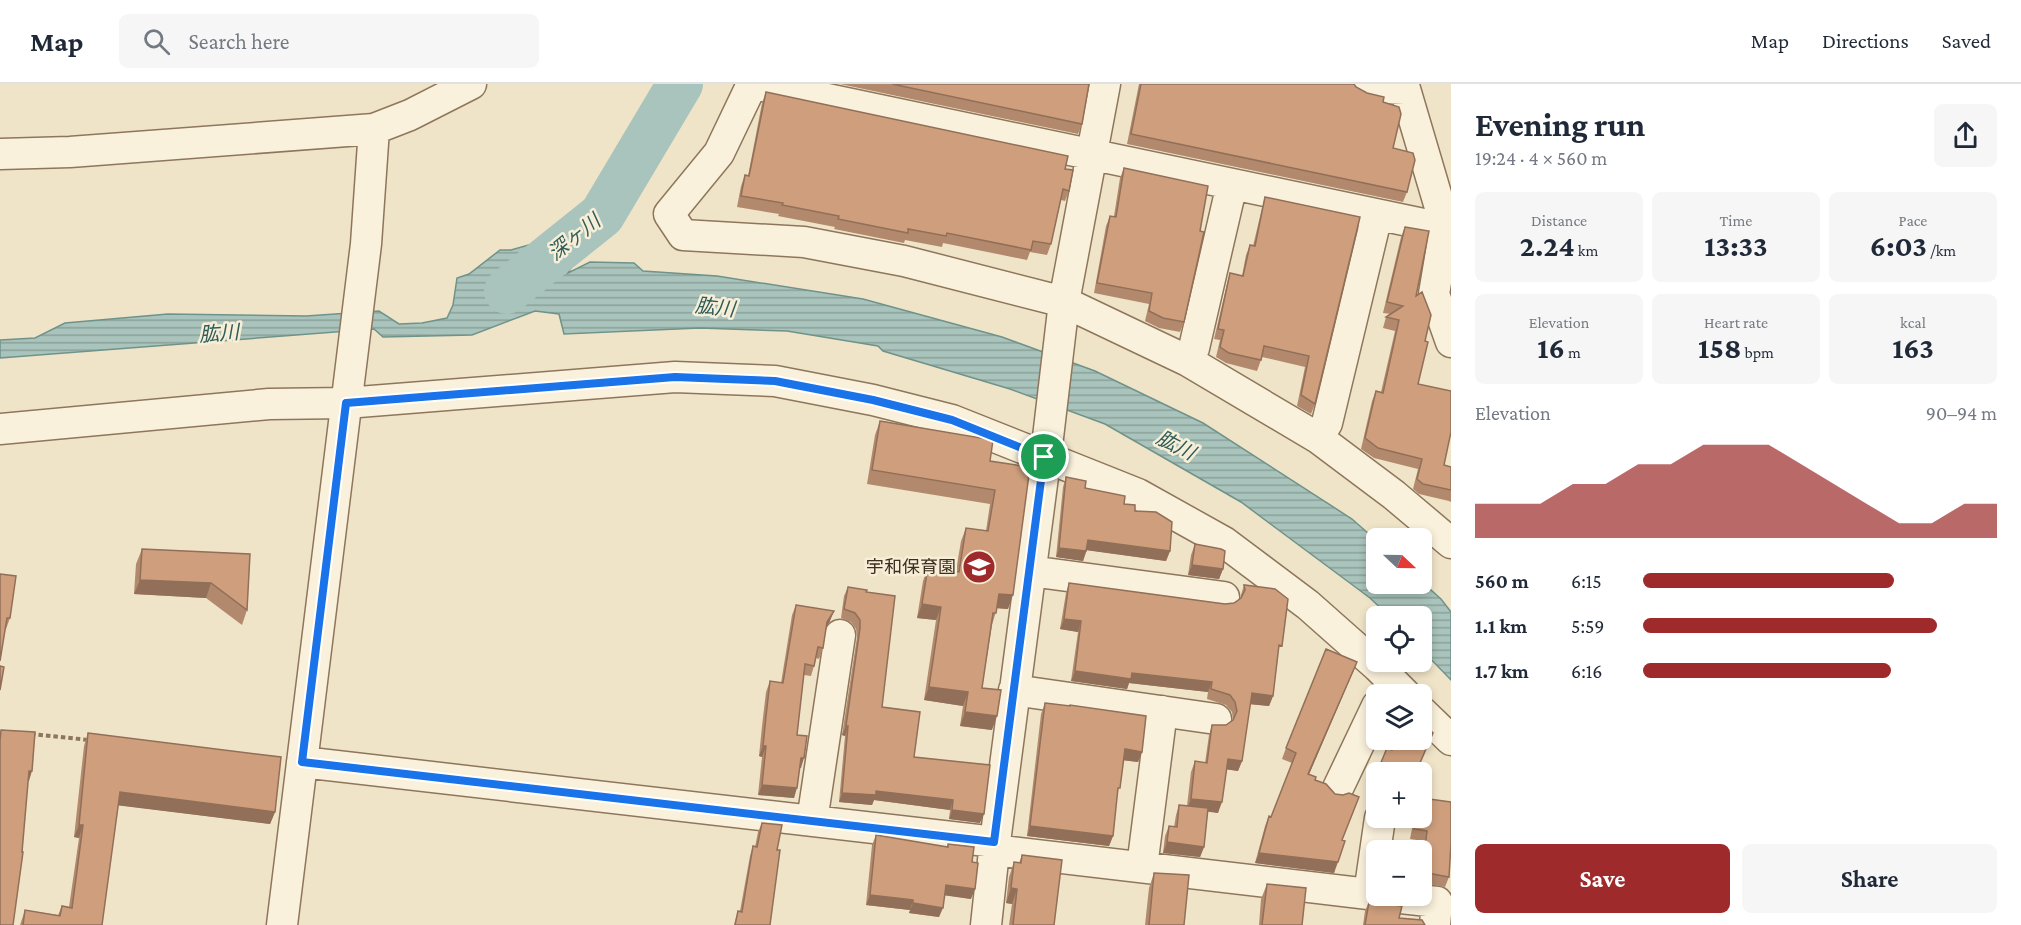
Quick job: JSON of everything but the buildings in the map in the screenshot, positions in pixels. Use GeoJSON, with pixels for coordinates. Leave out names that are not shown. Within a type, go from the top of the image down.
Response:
{"type":"FeatureCollection","features":[{"type":"Feature","properties":{"kind":"street"},"geometry":{"type":"LineString","coordinates":[[0,154],[70,152],[374,129],[410,115],[471,84]]}},
{"type":"Feature","properties":{"kind":"street"},"geometry":{"type":"LineString","coordinates":[[1444,221],[1423,224],[1377,215],[754,84],[719,153],[669,214],[683,234],[804,242],[904,261],[1064,302],[1188,361],[1318,438],[1394,495],[1451,543]]}},
{"type":"Feature","properties":{"kind":"street"},"geometry":{"type":"LineString","coordinates":[[986,925],[994,846],[1064,302],[1105,84]]}},
{"type":"Feature","properties":{"kind":"street"},"geometry":{"type":"LineString","coordinates":[[1364,84],[1383,88],[1404,87],[1444,221],[1434,294],[1451,342]]}},
{"type":"Feature","properties":{"kind":"street"},"geometry":{"type":"LineString","coordinates":[[282,925],[366,244],[374,129]]}},
{"type":"Feature","properties":{"kind":"street"},"geometry":{"type":"LineString","coordinates":[[1188,361],[1194,348],[1232,184]]}},
{"type":"Feature","properties":{"kind":"street"},"geometry":{"type":"LineString","coordinates":[[1318,438],[1327,423],[1377,215]]}},
{"type":"Feature","properties":{"kind":"street"},"geometry":{"type":"LineString","coordinates":[[0,429],[346,396],[675,377],[775,381],[873,400],[952,420],[1046,452],[1138,494],[1224,542],[1308,605],[1387,684]]}},
{"type":"Feature","properties":{"kind":"street"},"geometry":{"type":"LineString","coordinates":[[1030,571],[1224,597]]}},
{"type":"Feature","properties":{"kind":"street"},"geometry":{"type":"LineString","coordinates":[[812,821],[840,635]]}},
{"type":"Feature","properties":{"kind":"street"},"geometry":{"type":"LineString","coordinates":[[1014,690],[1216,719]]}},
{"type":"Feature","properties":{"kind":"street"},"geometry":{"type":"LineString","coordinates":[[1142,867],[1162,711]]}},
{"type":"Feature","properties":{"kind":"street"},"geometry":{"type":"LineString","coordinates":[[1432,722],[1451,740]]}},
{"type":"Feature","properties":{"kind":"street"},"geometry":{"type":"LineString","coordinates":[[1338,788],[1366,729]]}},
{"type":"Feature","properties":{"kind":"street"},"geometry":{"type":"LineString","coordinates":[[302,762],[812,821],[1142,867],[1366,894]]}},
{"type":"Feature","properties":{"kind":"street"},"geometry":{"type":"LineString","coordinates":[[1432,901],[1437,902],[1435,925]]}},
{"type":"Feature","properties":{"kind":"path"},"geometry":{"type":"LineString","coordinates":[[23,733],[93,741]]}},
{"type":"Feature","properties":{"kind":"water","name":"肱川"},"geometry":{"type":"Polygon","coordinates":[[[532,244],[575,261],[568,273],[590,262],[634,263],[643,271],[717,276],[863,299],[1002,337],[1095,371],[1203,423],[1352,519],[1366,531],[1366,594],[1432,594],[1432,591],[1451,612],[1451,680],[1432,660],[1432,606],[1378,606],[1241,502],[1105,424],[1010,389],[883,351],[878,346],[787,331],[700,328],[564,334],[559,314],[535,311],[472,335],[383,337],[374,329],[0,358],[0,340],[35,338],[65,323],[168,314],[306,316],[379,311],[399,324],[422,323],[447,318],[453,305],[457,278],[469,274],[500,250],[511,250],[532,244]]]}},
{"type":"Feature","properties":{"kind":"waterway","name":"深ヶ川"},"geometry":{"type":"LineString","coordinates":[[507,291],[602,215],[680,84]]}},
{"type":"Feature","properties":{"kind":"place","name":"宇和保育園"},"geometry":{"type":"Point","coordinates":[979,567]}},
{"type":"Feature","properties":{"kind":"route"},"geometry":{"type":"LineString","coordinates":[[675,377],[775,381],[873,400],[952,420],[1044,457],[994,842],[302,762],[346,403],[675,377]]}}]}
